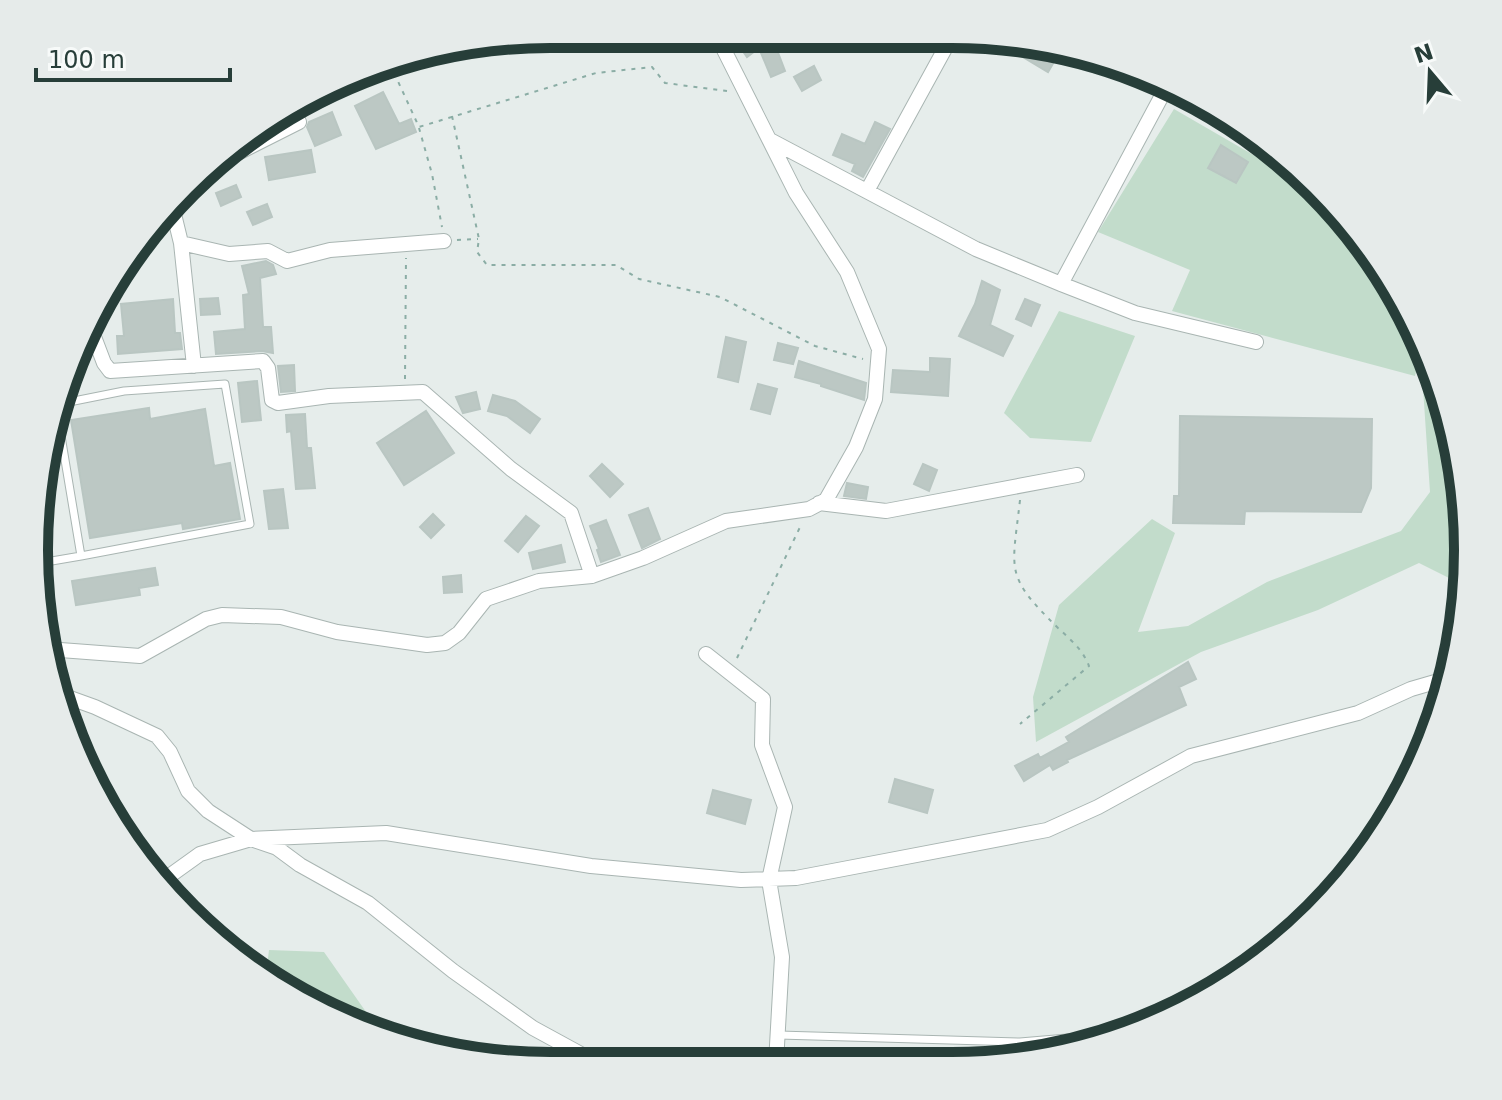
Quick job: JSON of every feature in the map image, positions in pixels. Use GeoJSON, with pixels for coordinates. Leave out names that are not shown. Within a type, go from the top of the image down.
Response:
{"type":"FeatureCollection","features":[{"type":"Feature","properties":{"kind":"street"},"geometry":{"type":"LineString","coordinates":[[723,48],[796,193],[847,272],[879,349],[875,399],[856,447],[826,500],[814,506]]}},
{"type":"Feature","properties":{"kind":"street"},"geometry":{"type":"LineString","coordinates":[[867,191],[945,48]]}},
{"type":"Feature","properties":{"kind":"street"},"geometry":{"type":"LineString","coordinates":[[1061,284],[1162,95]]}},
{"type":"Feature","properties":{"kind":"street"},"geometry":{"type":"LineString","coordinates":[[255,144],[299,122],[296,117]]}},
{"type":"Feature","properties":{"kind":"street"},"geometry":{"type":"LineString","coordinates":[[770,140],[976,249],[1135,313],[1256,342]]}},
{"type":"Feature","properties":{"kind":"street"},"geometry":{"type":"LineString","coordinates":[[175,217],[181,243],[194,366]]}},
{"type":"Feature","properties":{"kind":"street"},"geometry":{"type":"LineString","coordinates":[[181,243],[229,254],[268,251],[287,261],[330,250],[444,241]]}},
{"type":"Feature","properties":{"kind":"street"},"geometry":{"type":"LineString","coordinates":[[95,339],[110,371],[263,361],[268,368],[272,400],[278,403],[329,396],[423,392],[511,469],[571,513],[592,576]]}},
{"type":"Feature","properties":{"kind":"street"},"geometry":{"type":"LineString","coordinates":[[58,650],[140,656],[206,619],[222,615],[281,617],[337,632],[427,645],[445,643],[459,633],[486,599],[539,581],[592,576],[643,558],[726,521],[814,506],[886,511],[1077,475]]}},
{"type":"Feature","properties":{"kind":"street"},"geometry":{"type":"LineString","coordinates":[[706,654],[763,699],[762,745],[785,807],[769,880],[782,957],[777,1052]]}},
{"type":"Feature","properties":{"kind":"street"},"geometry":{"type":"LineString","coordinates":[[169,876],[200,854],[251,839],[386,833],[591,866],[741,880],[796,878],[1047,830],[1098,807],[1191,756],[1358,713],[1411,689],[1437,681]]}},
{"type":"Feature","properties":{"kind":"street"},"geometry":{"type":"LineString","coordinates":[[71,698],[157,736],[170,752],[188,791],[208,811],[251,839],[277,848],[300,865],[368,903],[453,971],[533,1028],[577,1052]]}},
{"type":"Feature","properties":{"kind":"lane"},"geometry":{"type":"LineString","coordinates":[[48,562],[250,524],[225,384],[124,391],[71,402]]}},
{"type":"Feature","properties":{"kind":"lane"},"geometry":{"type":"LineString","coordinates":[[61,437],[81,556]]}},
{"type":"Feature","properties":{"kind":"lane"},"geometry":{"type":"LineString","coordinates":[[779,1035],[1020,1042],[1069,1038]]}},
{"type":"Feature","properties":{"kind":"path"},"geometry":{"type":"LineString","coordinates":[[419,127],[596,73],[652,67],[665,83],[721,91],[744,90]]}},
{"type":"Feature","properties":{"kind":"path"},"geometry":{"type":"LineString","coordinates":[[394,73],[419,127],[432,174],[444,241],[479,239]]}},
{"type":"Feature","properties":{"kind":"path"},"geometry":{"type":"LineString","coordinates":[[452,116],[479,239],[477,252],[487,265],[616,265],[639,279],[720,297],[815,346],[878,363]]}},
{"type":"Feature","properties":{"kind":"path"},"geometry":{"type":"LineString","coordinates":[[404,393],[406,243]]}},
{"type":"Feature","properties":{"kind":"path"},"geometry":{"type":"LineString","coordinates":[[1020,724],[1089,666],[1084,653],[1028,598],[1014,574],[1013,556],[1022,483]]}},
{"type":"Feature","properties":{"kind":"path"},"geometry":{"type":"LineString","coordinates":[[729,674],[814,506]]}},
{"type":"Feature","properties":{"kind":"green space"},"geometry":{"type":"Polygon","coordinates":[[[1174,109],[1280,170],[1329,219],[1387,299],[1416,358],[1415,376],[1172,311],[1190,270],[1098,232],[1174,109]]]}},
{"type":"Feature","properties":{"kind":"green space"},"geometry":{"type":"Polygon","coordinates":[[[1059,311],[1135,336],[1091,442],[1030,438],[1004,413],[1059,311]]]}},
{"type":"Feature","properties":{"kind":"green space"},"geometry":{"type":"Polygon","coordinates":[[[1422,375],[1437,420],[1450,484],[1453,580],[1419,563],[1318,610],[1201,652],[1036,742],[1033,697],[1059,605],[1152,519],[1175,533],[1138,632],[1188,626],[1267,582],[1401,531],[1430,492],[1422,375]]]}},
{"type":"Feature","properties":{"kind":"green space"},"geometry":{"type":"Polygon","coordinates":[[[269,950],[324,952],[371,1018],[299,985],[267,964],[269,950]]]}},
{"type":"Feature","properties":{"kind":"building"},"geometry":{"type":"Polygon","coordinates":[[[741,48],[759,48],[747,57],[741,48]]]}},
{"type":"Feature","properties":{"kind":"building"},"geometry":{"type":"Polygon","coordinates":[[[759,48],[769,48],[772,52],[777,50],[785,71],[771,77],[759,48]]]}},
{"type":"Feature","properties":{"kind":"building"},"geometry":{"type":"Polygon","coordinates":[[[1014,52],[1055,59],[1048,72],[1014,52]]]}},
{"type":"Feature","properties":{"kind":"building"},"geometry":{"type":"Polygon","coordinates":[[[814,66],[821,80],[802,91],[794,77],[814,66]]]}},
{"type":"Feature","properties":{"kind":"building"},"geometry":{"type":"Polygon","coordinates":[[[383,92],[399,124],[411,119],[416,132],[376,149],[355,106],[383,92]]]}},
{"type":"Feature","properties":{"kind":"building"},"geometry":{"type":"Polygon","coordinates":[[[332,112],[341,135],[315,146],[307,127],[309,122],[332,112]]]}},
{"type":"Feature","properties":{"kind":"building"},"geometry":{"type":"Polygon","coordinates":[[[875,122],[890,129],[863,177],[852,171],[855,164],[833,155],[842,134],[865,144],[875,122]]]}},
{"type":"Feature","properties":{"kind":"building"},"geometry":{"type":"Polygon","coordinates":[[[1221,145],[1248,162],[1236,183],[1208,168],[1221,145]]]}},
{"type":"Feature","properties":{"kind":"building"},"geometry":{"type":"Polygon","coordinates":[[[311,150],[315,172],[269,180],[265,157],[311,150]]]}},
{"type":"Feature","properties":{"kind":"building"},"geometry":{"type":"Polygon","coordinates":[[[236,185],[241,197],[221,206],[216,193],[236,185]]]}},
{"type":"Feature","properties":{"kind":"building"},"geometry":{"type":"Polygon","coordinates":[[[267,204],[272,217],[253,225],[247,212],[267,204]]]}},
{"type":"Feature","properties":{"kind":"building"},"geometry":{"type":"Polygon","coordinates":[[[266,261],[273,265],[276,274],[260,278],[263,327],[271,327],[273,353],[216,354],[214,332],[245,329],[243,295],[249,294],[242,266],[266,261]]]}},
{"type":"Feature","properties":{"kind":"building"},"geometry":{"type":"Polygon","coordinates":[[[982,281],[1000,290],[990,325],[1013,336],[1003,356],[959,336],[975,304],[982,281]]]}},
{"type":"Feature","properties":{"kind":"building"},"geometry":{"type":"Polygon","coordinates":[[[218,298],[220,314],[201,315],[200,299],[218,298]]]}},
{"type":"Feature","properties":{"kind":"building"},"geometry":{"type":"Polygon","coordinates":[[[173,299],[175,333],[180,333],[182,349],[118,354],[117,336],[124,336],[121,304],[173,299]]]}},
{"type":"Feature","properties":{"kind":"building"},"geometry":{"type":"Polygon","coordinates":[[[1025,299],[1040,305],[1031,326],[1016,319],[1025,299]]]}},
{"type":"Feature","properties":{"kind":"building"},"geometry":{"type":"Polygon","coordinates":[[[726,337],[746,342],[738,382],[718,377],[726,337]]]}},
{"type":"Feature","properties":{"kind":"building"},"geometry":{"type":"Polygon","coordinates":[[[778,343],[798,348],[793,364],[774,360],[778,343]]]}},
{"type":"Feature","properties":{"kind":"building"},"geometry":{"type":"Polygon","coordinates":[[[930,358],[950,359],[948,396],[891,392],[893,370],[930,372],[930,358]]]}},
{"type":"Feature","properties":{"kind":"building"},"geometry":{"type":"Polygon","coordinates":[[[799,361],[866,383],[864,400],[795,377],[799,361]]]}},
{"type":"Feature","properties":{"kind":"building"},"geometry":{"type":"Polygon","coordinates":[[[294,365],[295,391],[281,392],[278,366],[294,365]]]}},
{"type":"Feature","properties":{"kind":"building"},"geometry":{"type":"Polygon","coordinates":[[[257,381],[261,420],[242,422],[238,383],[257,381]]]}},
{"type":"Feature","properties":{"kind":"building"},"geometry":{"type":"Polygon","coordinates":[[[758,384],[777,389],[770,414],[751,409],[758,384]]]}},
{"type":"Feature","properties":{"kind":"building"},"geometry":{"type":"Polygon","coordinates":[[[476,392],[480,409],[463,413],[456,397],[476,392]]]}},
{"type":"Feature","properties":{"kind":"building"},"geometry":{"type":"Polygon","coordinates":[[[493,395],[515,401],[540,419],[530,433],[507,416],[488,411],[493,395]]]}},
{"type":"Feature","properties":{"kind":"building"},"geometry":{"type":"Polygon","coordinates":[[[149,408],[150,419],[205,409],[214,466],[230,463],[240,519],[183,529],[182,523],[90,538],[71,420],[149,408]]]}},
{"type":"Feature","properties":{"kind":"building"},"geometry":{"type":"Polygon","coordinates":[[[426,411],[454,453],[404,485],[377,443],[426,411]]]}},
{"type":"Feature","properties":{"kind":"building"},"geometry":{"type":"Polygon","coordinates":[[[305,414],[307,448],[311,448],[315,488],[296,489],[291,431],[287,432],[286,415],[305,414]]]}},
{"type":"Feature","properties":{"kind":"building"},"geometry":{"type":"Polygon","coordinates":[[[1180,416],[1372,419],[1371,488],[1361,512],[1245,511],[1244,524],[1173,523],[1174,496],[1179,496],[1180,416]]]}},
{"type":"Feature","properties":{"kind":"building"},"geometry":{"type":"Polygon","coordinates":[[[602,464],[623,484],[610,497],[590,476],[602,464]]]}},
{"type":"Feature","properties":{"kind":"building"},"geometry":{"type":"Polygon","coordinates":[[[923,464],[937,470],[929,491],[914,484],[923,464]]]}},
{"type":"Feature","properties":{"kind":"building"},"geometry":{"type":"Polygon","coordinates":[[[847,483],[868,487],[866,499],[844,496],[847,483]]]}},
{"type":"Feature","properties":{"kind":"building"},"geometry":{"type":"Polygon","coordinates":[[[283,489],[288,528],[269,529],[264,491],[283,489]]]}},
{"type":"Feature","properties":{"kind":"building"},"geometry":{"type":"Polygon","coordinates":[[[648,508],[660,539],[642,548],[629,515],[648,508]]]}},
{"type":"Feature","properties":{"kind":"building"},"geometry":{"type":"Polygon","coordinates":[[[433,514],[444,525],[431,538],[420,527],[433,514]]]}},
{"type":"Feature","properties":{"kind":"building"},"geometry":{"type":"Polygon","coordinates":[[[526,516],[539,526],[518,552],[505,541],[526,516]]]}},
{"type":"Feature","properties":{"kind":"building"},"geometry":{"type":"Polygon","coordinates":[[[606,520],[620,555],[601,562],[590,526],[606,520]]]}},
{"type":"Feature","properties":{"kind":"building"},"geometry":{"type":"Polygon","coordinates":[[[561,545],[565,562],[533,569],[529,553],[561,545]]]}},
{"type":"Feature","properties":{"kind":"building"},"geometry":{"type":"Polygon","coordinates":[[[155,568],[158,585],[139,588],[140,595],[76,605],[72,581],[155,568]]]}},
{"type":"Feature","properties":{"kind":"building"},"geometry":{"type":"Polygon","coordinates":[[[461,575],[462,592],[444,593],[443,577],[461,575]]]}},
{"type":"Feature","properties":{"kind":"building"},"geometry":{"type":"Polygon","coordinates":[[[1188,662],[1196,679],[1179,687],[1186,705],[1067,760],[1053,770],[1050,765],[1024,781],[1015,766],[1038,754],[1040,758],[1069,742],[1066,737],[1188,662]]]}},
{"type":"Feature","properties":{"kind":"building"},"geometry":{"type":"Polygon","coordinates":[[[895,779],[933,790],[927,813],[889,802],[895,779]]]}},
{"type":"Feature","properties":{"kind":"building"},"geometry":{"type":"Polygon","coordinates":[[[713,790],[751,800],[745,824],[707,813],[713,790]]]}}]}
